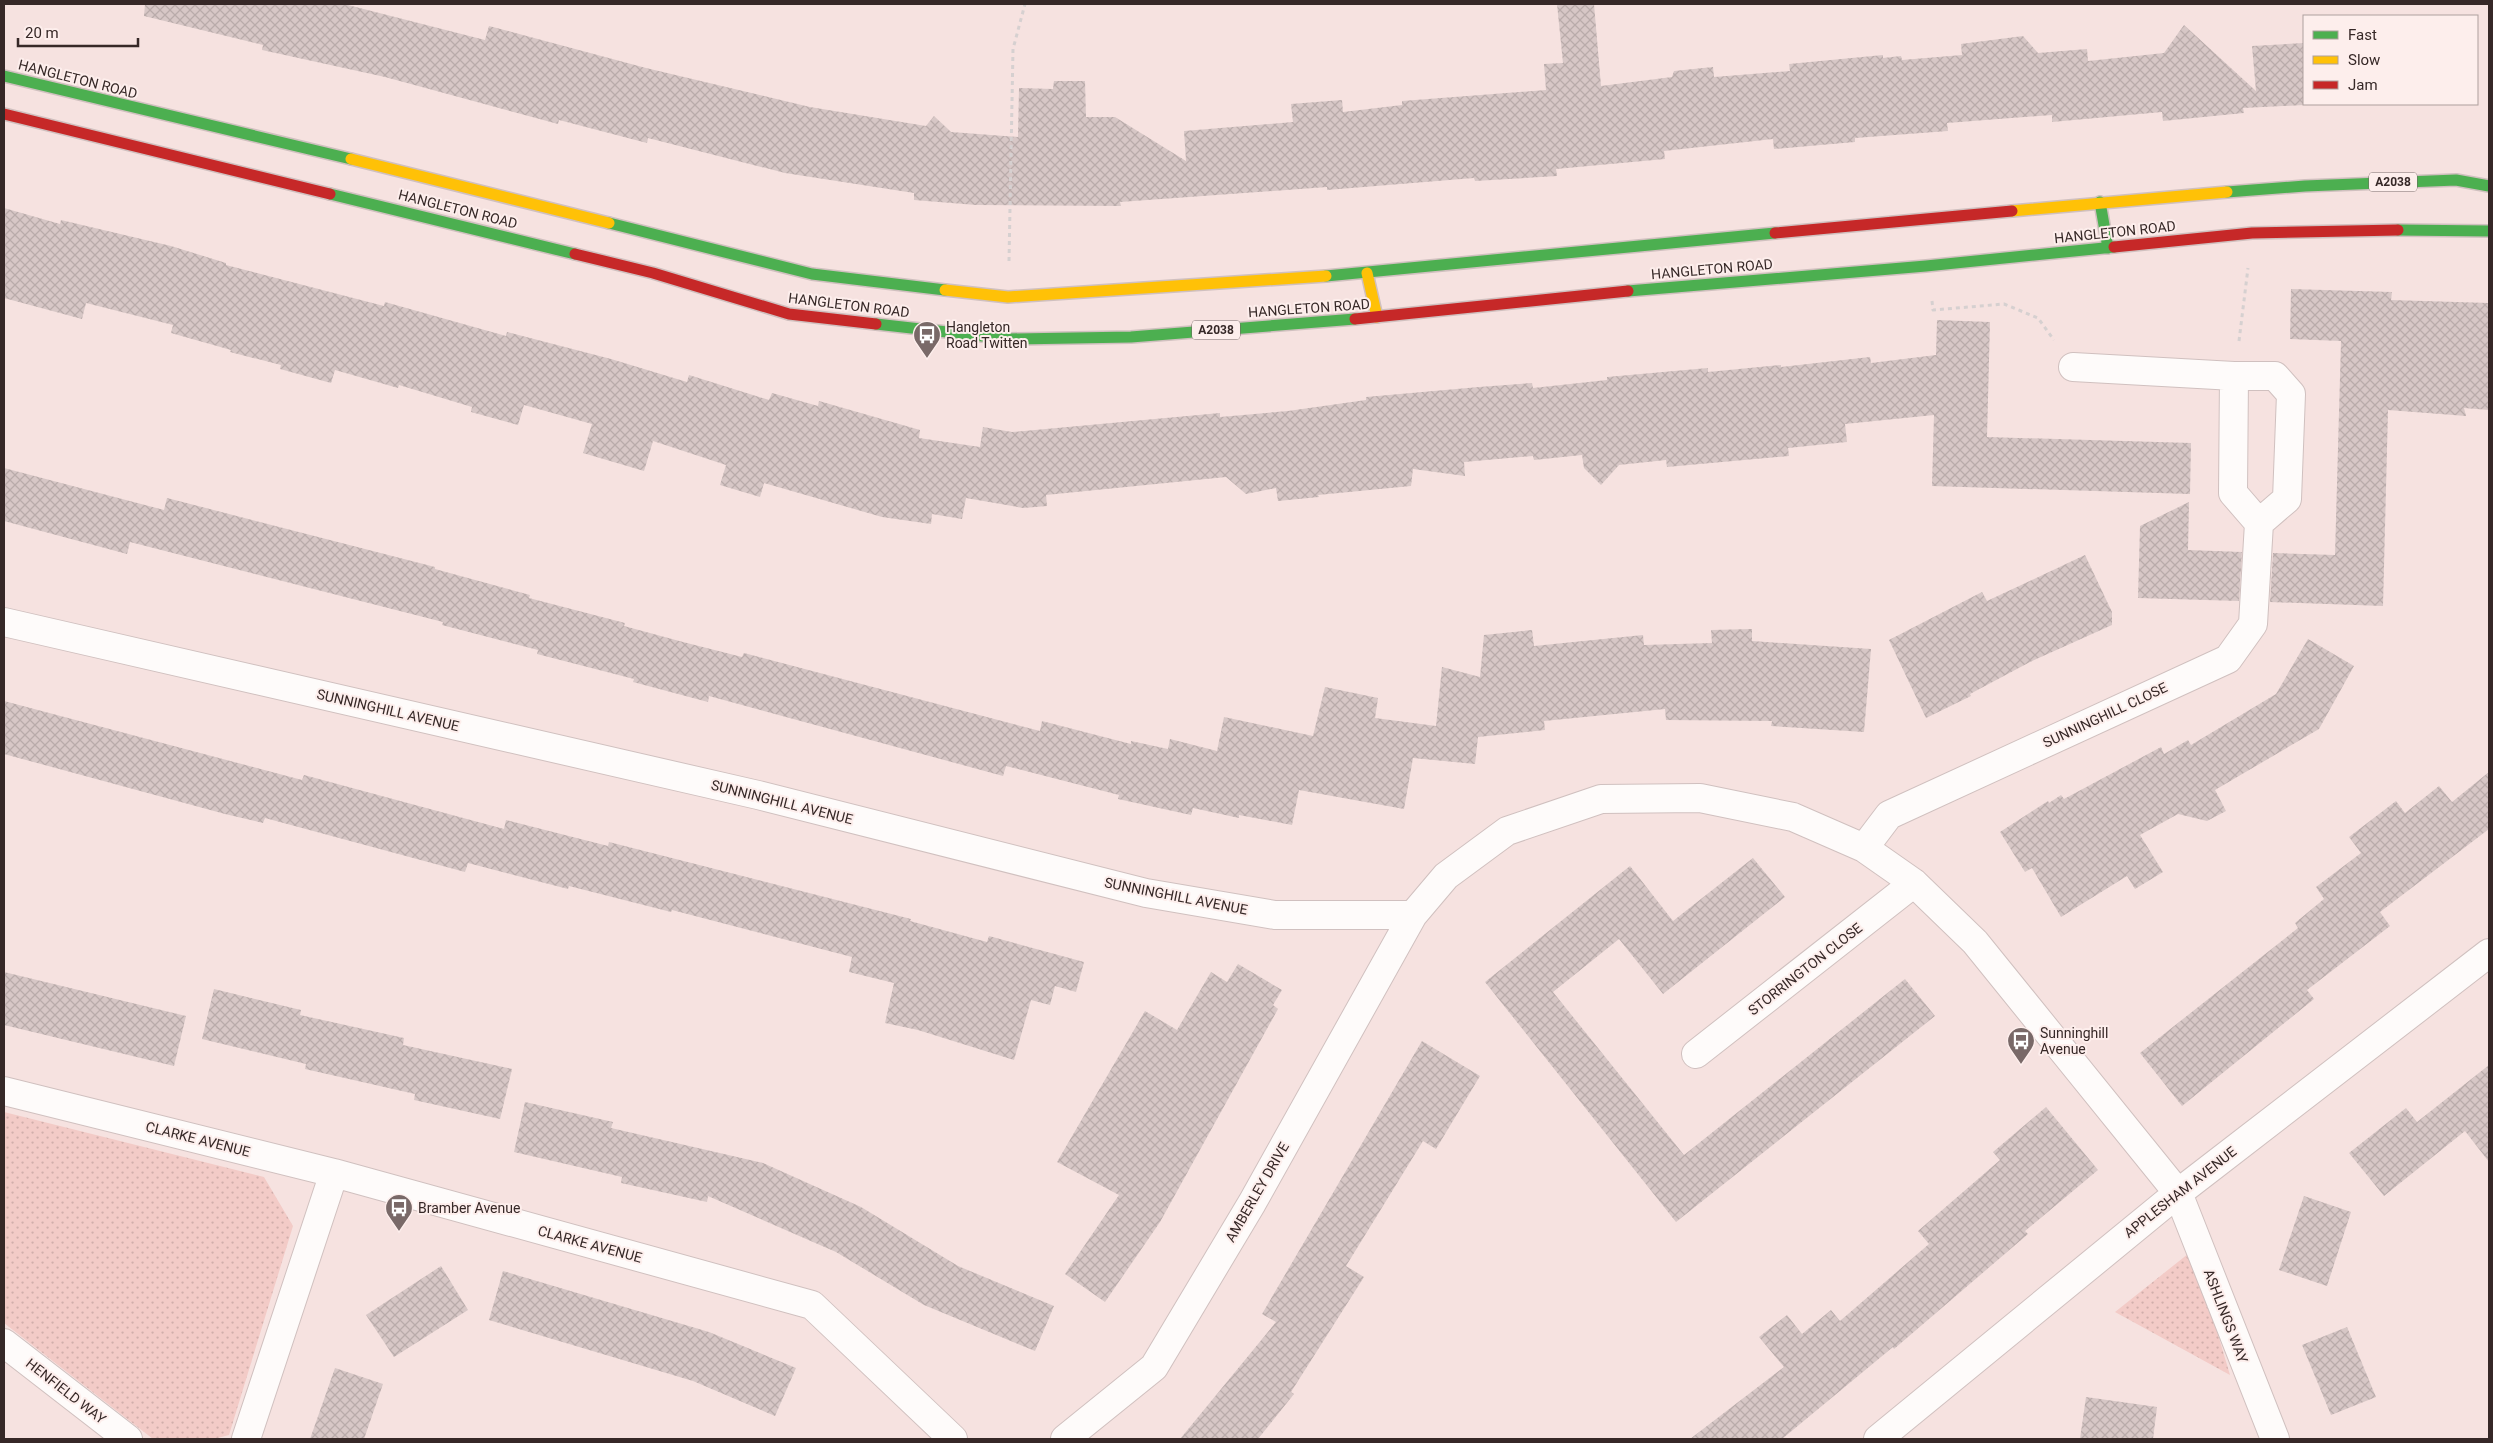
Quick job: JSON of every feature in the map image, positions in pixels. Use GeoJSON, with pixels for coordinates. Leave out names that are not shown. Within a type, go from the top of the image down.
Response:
{"type":"FeatureCollection","features":[{"type":"Feature","properties":{"kind":"main road","name":"HANGLETON ROAD"},"geometry":{"type":"LineString","coordinates":[[4,76],[339,156],[662,242],[812,274],[1008,297],[1367,273],[2100,202],[2330,184],[2456,180],[2489,186]]}},
{"type":"Feature","properties":{"kind":"main road","name":"HANGLETON ROAD"},"geometry":{"type":"LineString","coordinates":[[4,114],[655,269],[789,314],[1009,339],[1131,336],[1377,317],[1515,301],[1926,266],[2252,233],[2452,229],[2489,231]]}},
{"type":"Feature","properties":{"kind":"main road"},"geometry":{"type":"LineString","coordinates":[[2100,202],[2108,248]]}},
{"type":"Feature","properties":{"kind":"main road"},"geometry":{"type":"LineString","coordinates":[[1367,273],[1377,317]]}},
{"type":"Feature","properties":{"kind":"street"},"geometry":{"type":"LineString","coordinates":[[2073,367],[2234,376],[2275,376],[2291,394],[2287,499],[2259,522],[2233,493],[2234,376]]}},
{"type":"Feature","properties":{"kind":"street","name":"SUNNINGHILL CLOSE"},"geometry":{"type":"LineString","coordinates":[[1864,848],[1889,815],[2228,659],[2253,624],[2259,522]]}},
{"type":"Feature","properties":{"kind":"street","name":"SUNNINGHILL AVENUE"},"geometry":{"type":"LineString","coordinates":[[4,622],[758,795],[1146,893],[1275,914],[1413,915]]}},
{"type":"Feature","properties":{"kind":"street"},"geometry":{"type":"LineString","coordinates":[[1413,915],[1446,876],[1507,832],[1601,799],[1700,798],[1793,817],[1864,848],[1914,883],[1975,942],[2178,1192]]}},
{"type":"Feature","properties":{"kind":"street","name":"STORRINGTON CLOSE"},"geometry":{"type":"LineString","coordinates":[[1696,1054],[1914,883]]}},
{"type":"Feature","properties":{"kind":"street","name":"AMBERLEY DRIVE"},"geometry":{"type":"LineString","coordinates":[[1065,1439],[1154,1368],[1252,1203],[1413,915]]}},
{"type":"Feature","properties":{"kind":"street","name":"APPLESHAM AVENUE"},"geometry":{"type":"LineString","coordinates":[[1878,1439],[2178,1192],[2489,953]]}},
{"type":"Feature","properties":{"kind":"street","name":"CLARKE AVENUE"},"geometry":{"type":"LineString","coordinates":[[4,1091],[334,1173],[812,1305],[953,1439]]}},
{"type":"Feature","properties":{"kind":"street"},"geometry":{"type":"LineString","coordinates":[[246,1439],[334,1173]]}},
{"type":"Feature","properties":{"kind":"street","name":"ASHLINGS WAY"},"geometry":{"type":"LineString","coordinates":[[2178,1192],[2275,1439]]}},
{"type":"Feature","properties":{"kind":"street","name":"HENFIELD WAY"},"geometry":{"type":"LineString","coordinates":[[4,1343],[128,1439]]}},
{"type":"Feature","properties":{"kind":"path"},"geometry":{"type":"LineString","coordinates":[[1008,297],[1013,49],[1025,4]]}},
{"type":"Feature","properties":{"kind":"path"},"geometry":{"type":"LineString","coordinates":[[2234,376],[2252,233]]}},
{"type":"Feature","properties":{"kind":"path"},"geometry":{"type":"LineString","coordinates":[[1926,266],[1934,310],[2004,304],[2038,318],[2073,367]]}},
{"type":"Feature","properties":{"kind":"shaded area"},"geometry":{"type":"Polygon","coordinates":[[[4,1112],[264,1177],[293,1226],[229,1435],[214,1439],[153,1439],[4,1323],[4,1112]]]}},
{"type":"Feature","properties":{"kind":"shaded area"},"geometry":{"type":"Polygon","coordinates":[[[2193,1250],[2230,1375],[2115,1312],[2193,1250]]]}},
{"type":"Feature","properties":{"kind":"building"},"geometry":{"type":"Polygon","coordinates":[[[145,4],[344,4],[485,40],[489,26],[646,68],[810,107],[926,126],[934,116],[951,132],[1018,137],[1019,88],[1053,89],[1054,81],[1085,81],[1086,117],[1115,117],[1186,161],[1184,131],[1293,122],[1291,104],[1342,100],[1343,112],[1402,105],[1402,101],[1546,90],[1544,64],[1563,63],[1557,4],[1594,4],[1601,86],[1672,77],[1674,71],[1713,67],[1714,77],[1790,71],[1789,64],[1883,55],[1883,58],[1901,56],[1902,60],[1962,55],[1961,44],[2023,36],[2038,53],[2087,49],[2088,61],[2164,53],[2184,25],[2256,91],[2252,46],[2303,43],[2304,105],[2243,108],[2244,113],[2163,121],[2162,112],[2052,122],[2052,115],[1947,123],[1948,131],[1855,138],[1855,142],[1774,149],[1773,139],[1664,151],[1665,159],[1556,169],[1557,176],[1475,181],[1474,178],[1327,190],[1327,187],[1120,202],[1121,206],[976,205],[914,200],[914,193],[785,173],[648,138],[647,143],[559,120],[558,124],[385,77],[262,50],[263,45],[144,16],[145,4]]]}},
{"type":"Feature","properties":{"kind":"building"},"geometry":{"type":"Polygon","coordinates":[[[4,208],[60,224],[61,220],[171,246],[226,263],[226,265],[384,306],[385,302],[506,336],[507,332],[611,359],[687,382],[689,375],[769,400],[772,393],[818,406],[819,401],[920,430],[919,438],[980,447],[983,427],[1012,432],[1220,413],[1220,417],[1288,411],[1366,400],[1366,397],[1479,387],[1532,383],[1533,388],[1607,380],[1607,377],[1708,368],[1708,372],[1781,365],[1781,367],[1870,357],[1871,363],[1936,355],[1937,320],[1990,322],[1987,437],[2191,443],[2190,494],[1932,486],[1934,415],[1845,424],[1847,442],[1788,448],[1789,456],[1667,467],[1666,460],[1619,465],[1601,485],[1584,468],[1582,455],[1534,460],[1533,456],[1464,462],[1465,476],[1413,469],[1411,486],[1278,501],[1276,488],[1246,494],[1226,477],[1046,495],[1047,506],[1023,508],[966,498],[962,519],[932,514],[931,524],[882,517],[764,483],[760,497],[720,485],[726,465],[653,441],[644,471],[583,453],[592,424],[524,405],[518,425],[471,412],[472,407],[399,385],[398,388],[335,370],[331,383],[280,369],[281,365],[230,352],[231,350],[171,333],[173,325],[86,303],[82,319],[4,298],[4,208]]]}},
{"type":"Feature","properties":{"kind":"building"},"geometry":{"type":"Polygon","coordinates":[[[2291,289],[2392,292],[2391,300],[2489,303],[2489,410],[2464,408],[2466,416],[2388,410],[2383,606],[2270,602],[2273,553],[2335,555],[2341,341],[2290,339],[2291,289]]]}},
{"type":"Feature","properties":{"kind":"building"},"geometry":{"type":"Polygon","coordinates":[[[4,468],[164,510],[167,498],[435,567],[435,569],[530,595],[529,598],[625,623],[624,626],[683,642],[742,657],[744,653],[1040,731],[1042,721],[1131,744],[1131,741],[1168,749],[1170,739],[1217,751],[1224,717],[1313,736],[1325,687],[1378,698],[1375,718],[1436,726],[1442,667],[1480,677],[1484,635],[1532,630],[1534,646],[1643,635],[1644,645],[1712,643],[1711,630],[1752,629],[1752,641],[1871,649],[1864,732],[1771,726],[1772,721],[1666,720],[1665,709],[1544,721],[1545,730],[1478,737],[1475,764],[1413,758],[1404,809],[1299,790],[1292,825],[1239,815],[1239,818],[1193,808],[1191,815],[1118,799],[1119,795],[1006,766],[1003,776],[709,696],[708,702],[633,682],[634,679],[537,654],[538,650],[442,625],[443,622],[130,542],[127,554],[4,521],[4,468]]]}},
{"type":"Feature","properties":{"kind":"building"},"geometry":{"type":"Polygon","coordinates":[[[2189,502],[2188,550],[2242,552],[2239,601],[2138,598],[2140,526],[2189,502]]]}},
{"type":"Feature","properties":{"kind":"building"},"geometry":{"type":"Polygon","coordinates":[[[2085,555],[2112,612],[2112,625],[2030,662],[1970,694],[1971,696],[1926,718],[1889,640],[1982,592],[1987,601],[2085,555]]]}},
{"type":"Feature","properties":{"kind":"building"},"geometry":{"type":"Polygon","coordinates":[[[2308,639],[2354,666],[2319,729],[2215,790],[2226,811],[2207,821],[2178,814],[2140,835],[2163,872],[2135,889],[2127,876],[2061,917],[2032,868],[2025,872],[2000,832],[2048,801],[2049,803],[2061,795],[2064,799],[2161,747],[2164,754],[2188,740],[2191,745],[2276,694],[2308,639]]]}},
{"type":"Feature","properties":{"kind":"building"},"geometry":{"type":"Polygon","coordinates":[[[4,701],[302,780],[304,775],[504,829],[506,820],[608,846],[609,842],[911,919],[910,921],[987,942],[989,936],[1084,962],[1076,992],[1055,986],[1050,1005],[1031,1000],[1014,1060],[918,1030],[885,1023],[894,983],[849,972],[852,957],[672,910],[671,912],[569,886],[568,889],[468,863],[465,872],[265,818],[263,823],[225,814],[4,754],[4,701]]]}},
{"type":"Feature","properties":{"kind":"building"},"geometry":{"type":"Polygon","coordinates":[[[2489,772],[2489,829],[2380,912],[2390,926],[2307,990],[2314,999],[2182,1106],[2140,1053],[2298,928],[2295,923],[2324,899],[2316,887],[2361,853],[2349,837],[2396,801],[2405,813],[2439,786],[2452,802],[2489,772]]]}},
{"type":"Feature","properties":{"kind":"building"},"geometry":{"type":"Polygon","coordinates":[[[1753,858],[1785,897],[1663,994],[1619,939],[1553,992],[1684,1155],[1905,979],[1935,1016],[1676,1222],[1485,982],[1630,866],[1673,921],[1753,858]]]}},
{"type":"Feature","properties":{"kind":"building"},"geometry":{"type":"Polygon","coordinates":[[[1238,964],[1282,990],[1273,1005],[1278,1009],[1160,1222],[1105,1302],[1065,1274],[1119,1195],[1057,1162],[1145,1011],[1177,1030],[1211,972],[1227,982],[1238,964]]]}},
{"type":"Feature","properties":{"kind":"building"},"geometry":{"type":"Polygon","coordinates":[[[4,972],[186,1016],[174,1066],[4,1025],[4,972]]]}},
{"type":"Feature","properties":{"kind":"building"},"geometry":{"type":"Polygon","coordinates":[[[214,989],[301,1010],[300,1015],[404,1038],[403,1045],[512,1069],[500,1119],[414,1100],[415,1094],[305,1069],[306,1064],[202,1039],[214,989]]]}},
{"type":"Feature","properties":{"kind":"building"},"geometry":{"type":"Polygon","coordinates":[[[1422,1041],[1480,1076],[1436,1149],[1423,1141],[1346,1266],[1364,1277],[1291,1392],[1294,1394],[1258,1439],[1180,1439],[1276,1322],[1262,1314],[1422,1041]]]}},
{"type":"Feature","properties":{"kind":"building"},"geometry":{"type":"Polygon","coordinates":[[[2489,1065],[2489,1162],[2465,1131],[2384,1196],[2349,1153],[2406,1108],[2417,1122],[2489,1065]]]}},
{"type":"Feature","properties":{"kind":"building"},"geometry":{"type":"Polygon","coordinates":[[[525,1102],[613,1122],[611,1128],[763,1163],[861,1207],[958,1266],[1054,1306],[1035,1351],[924,1305],[836,1252],[708,1196],[707,1202],[621,1183],[622,1177],[514,1152],[525,1102]]]}},
{"type":"Feature","properties":{"kind":"building"},"geometry":{"type":"Polygon","coordinates":[[[2046,1107],[2098,1170],[2025,1231],[2028,1234],[1894,1349],[1893,1347],[1782,1439],[1690,1439],[1784,1367],[1759,1337],[1787,1315],[1802,1334],[1831,1310],[1840,1321],[1929,1244],[1918,1231],[2000,1160],[1993,1152],[2046,1107]]]}},
{"type":"Feature","properties":{"kind":"building"},"geometry":{"type":"Polygon","coordinates":[[[2304,1196],[2351,1212],[2327,1286],[2279,1270],[2304,1196]]]}},
{"type":"Feature","properties":{"kind":"building"},"geometry":{"type":"Polygon","coordinates":[[[441,1266],[468,1310],[394,1357],[366,1315],[441,1266]]]}},
{"type":"Feature","properties":{"kind":"building"},"geometry":{"type":"Polygon","coordinates":[[[503,1271],[709,1332],[796,1368],[775,1416],[693,1381],[489,1320],[503,1271]]]}},
{"type":"Feature","properties":{"kind":"building"},"geometry":{"type":"Polygon","coordinates":[[[2347,1327],[2376,1397],[2331,1415],[2302,1345],[2347,1327]]]}},
{"type":"Feature","properties":{"kind":"building"},"geometry":{"type":"Polygon","coordinates":[[[335,1368],[383,1384],[364,1439],[310,1439],[335,1368]]]}},
{"type":"Feature","properties":{"kind":"building"},"geometry":{"type":"Polygon","coordinates":[[[2086,1397],[2157,1407],[2153,1439],[2080,1439],[2086,1397]]]}},
{"type":"Feature","properties":{"kind":"traffic: fast"},"geometry":{"type":"LineString","coordinates":[[4,76],[351,159]]}},
{"type":"Feature","properties":{"kind":"traffic: fast"},"geometry":{"type":"LineString","coordinates":[[2227,192],[2305,186],[2456,180],[2489,186]]}},
{"type":"Feature","properties":{"kind":"traffic: fast"},"geometry":{"type":"LineString","coordinates":[[330,194],[575,254]]}},
{"type":"Feature","properties":{"kind":"traffic: fast"},"geometry":{"type":"LineString","coordinates":[[2100,202],[2108,248]]}},
{"type":"Feature","properties":{"kind":"traffic: fast"},"geometry":{"type":"LineString","coordinates":[[609,223],[812,274],[945,290]]}},
{"type":"Feature","properties":{"kind":"traffic: fast"},"geometry":{"type":"LineString","coordinates":[[2398,230],[2489,231]]}},
{"type":"Feature","properties":{"kind":"traffic: fast"},"geometry":{"type":"LineString","coordinates":[[1326,276],[1775,233]]}},
{"type":"Feature","properties":{"kind":"traffic: fast"},"geometry":{"type":"LineString","coordinates":[[1628,291],[1926,266],[2114,247]]}},
{"type":"Feature","properties":{"kind":"traffic: fast"},"geometry":{"type":"LineString","coordinates":[[876,324],[1009,339],[1131,337],[1355,319]]}},
{"type":"Feature","properties":{"kind":"traffic: slow"},"geometry":{"type":"LineString","coordinates":[[351,159],[609,223]]}},
{"type":"Feature","properties":{"kind":"traffic: slow"},"geometry":{"type":"LineString","coordinates":[[2012,211],[2227,192]]}},
{"type":"Feature","properties":{"kind":"traffic: slow"},"geometry":{"type":"LineString","coordinates":[[1367,273],[1377,317]]}},
{"type":"Feature","properties":{"kind":"traffic: slow"},"geometry":{"type":"LineString","coordinates":[[945,290],[1008,297],[1326,276]]}},
{"type":"Feature","properties":{"kind":"traffic: jam"},"geometry":{"type":"LineString","coordinates":[[4,114],[330,194]]}},
{"type":"Feature","properties":{"kind":"traffic: jam"},"geometry":{"type":"LineString","coordinates":[[1775,233],[2012,211]]}},
{"type":"Feature","properties":{"kind":"traffic: jam"},"geometry":{"type":"LineString","coordinates":[[2114,247],[2252,233],[2398,230]]}},
{"type":"Feature","properties":{"kind":"traffic: jam"},"geometry":{"type":"LineString","coordinates":[[575,254],[653,273],[789,314],[876,324]]}},
{"type":"Feature","properties":{"kind":"traffic: jam"},"geometry":{"type":"LineString","coordinates":[[1355,319],[1628,291]]}},
{"type":"Feature","properties":{"kind":"place","name":"Hangleton Road Twitten"},"geometry":{"type":"Point","coordinates":[927,359]}},
{"type":"Feature","properties":{"kind":"place","name":"Sunninghill Avenue"},"geometry":{"type":"Point","coordinates":[2021,1065]}},
{"type":"Feature","properties":{"kind":"place","name":"Bramber Avenue"},"geometry":{"type":"Point","coordinates":[399,1232]}}]}
